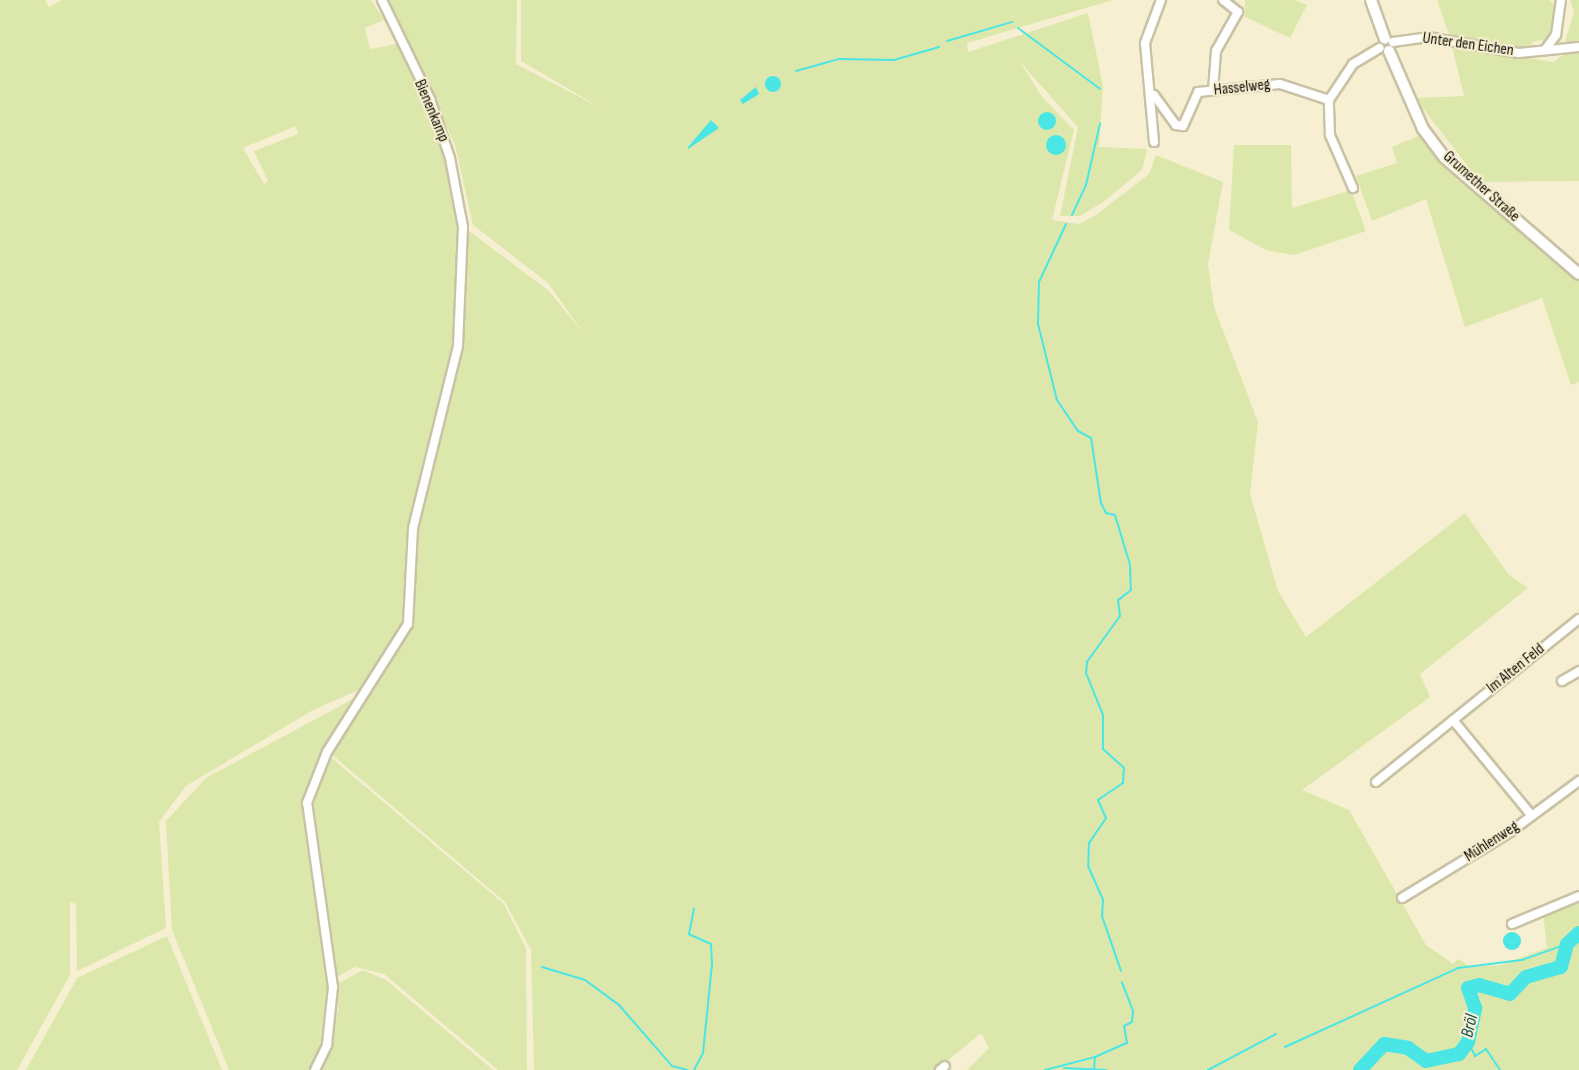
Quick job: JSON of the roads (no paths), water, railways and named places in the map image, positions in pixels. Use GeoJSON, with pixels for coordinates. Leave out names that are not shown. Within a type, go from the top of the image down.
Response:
{"type":"FeatureCollection","features":[{"type":"Feature","properties":{"kind":"street","name":"Bienenkamp"},"geometry":{"type":"LineString","coordinates":[[315,1070],[327,1045],[333,987],[307,803],[327,752],[408,624],[413,528],[458,346],[463,227],[450,158],[430,99],[382,0]]}},
{"type":"Feature","properties":{"kind":"street"},"geometry":{"type":"LineString","coordinates":[[1154,142],[1154,95],[1145,43],[1161,0]]}},
{"type":"Feature","properties":{"kind":"street"},"geometry":{"type":"LineString","coordinates":[[1213,91],[1216,51],[1237,18],[1223,0]]}},
{"type":"Feature","properties":{"kind":"street","name":"Grumether Straße"},"geometry":{"type":"LineString","coordinates":[[1371,0],[1387,45],[1423,129],[1445,158],[1579,274]]}},
{"type":"Feature","properties":{"kind":"street"},"geometry":{"type":"LineString","coordinates":[[1544,51],[1556,35],[1561,0]]}},
{"type":"Feature","properties":{"kind":"street","name":"Unter den Eichen"},"geometry":{"type":"LineString","coordinates":[[1387,45],[1428,37],[1519,52],[1579,47]]}},
{"type":"Feature","properties":{"kind":"street"},"geometry":{"type":"LineString","coordinates":[[1353,188],[1330,135],[1329,100],[1353,64],[1387,45]]}},
{"type":"Feature","properties":{"kind":"street","name":"Hasselweg"},"geometry":{"type":"LineString","coordinates":[[1154,95],[1176,125],[1183,126],[1198,92],[1280,84],[1329,100]]}},
{"type":"Feature","properties":{"kind":"street","name":"Im Alten Feld"},"geometry":{"type":"LineString","coordinates":[[1376,782],[1579,619]]}},
{"type":"Feature","properties":{"kind":"street"},"geometry":{"type":"LineString","coordinates":[[1562,681],[1579,671]]}},
{"type":"Feature","properties":{"kind":"street"},"geometry":{"type":"LineString","coordinates":[[1453,720],[1532,816]]}},
{"type":"Feature","properties":{"kind":"street","name":"Mühlenweg"},"geometry":{"type":"LineString","coordinates":[[1402,898],[1532,816],[1579,781]]}},
{"type":"Feature","properties":{"kind":"street"},"geometry":{"type":"LineString","coordinates":[[1512,924],[1579,896]]}},
{"type":"Feature","properties":{"kind":"water"},"geometry":{"type":"Polygon","coordinates":[[[773,76],[781,84],[773,92],[765,84],[773,76]]]}},
{"type":"Feature","properties":{"kind":"water"},"geometry":{"type":"Polygon","coordinates":[[[756,87],[759,94],[743,104],[740,100],[756,87]]]}},
{"type":"Feature","properties":{"kind":"water"},"geometry":{"type":"Polygon","coordinates":[[[1047,112],[1053,115],[1056,121],[1053,127],[1047,130],[1041,127],[1038,121],[1041,115],[1047,112]]]}},
{"type":"Feature","properties":{"kind":"water"},"geometry":{"type":"Polygon","coordinates":[[[711,120],[719,128],[688,149],[688,147],[711,120]]]}},
{"type":"Feature","properties":{"kind":"water"},"geometry":{"type":"Polygon","coordinates":[[[1056,135],[1063,138],[1066,145],[1063,152],[1056,155],[1049,152],[1046,145],[1049,138],[1056,135]]]}},
{"type":"Feature","properties":{"kind":"water"},"geometry":{"type":"Polygon","coordinates":[[[1512,932],[1518,935],[1521,941],[1518,947],[1512,950],[1506,947],[1503,941],[1506,935],[1512,932]]]}},
{"type":"Feature","properties":{"kind":"waterway"},"geometry":{"type":"LineString","coordinates":[[947,41],[1012,22]]}},
{"type":"Feature","properties":{"kind":"waterway"},"geometry":{"type":"LineString","coordinates":[[1018,28],[1100,89]]}},
{"type":"Feature","properties":{"kind":"waterway"},"geometry":{"type":"LineString","coordinates":[[796,71],[839,59],[894,60],[939,47]]}},
{"type":"Feature","properties":{"kind":"waterway"},"geometry":{"type":"LineString","coordinates":[[1072,215],[1086,185],[1100,124]]}},
{"type":"Feature","properties":{"kind":"waterway"},"geometry":{"type":"LineString","coordinates":[[1066,224],[1039,282],[1038,324],[1057,400],[1078,431],[1091,438],[1101,503],[1106,513],[1115,515],[1130,565],[1131,590],[1118,600],[1120,616],[1087,662],[1086,673],[1103,715],[1103,749],[1124,768],[1123,783],[1098,800],[1106,818],[1089,843],[1088,866],[1103,899],[1102,916],[1121,971]]}},
{"type":"Feature","properties":{"kind":"waterway"},"geometry":{"type":"LineString","coordinates":[[694,908],[689,934],[711,944],[712,964],[703,1053],[694,1070]]}},
{"type":"Feature","properties":{"kind":"waterway","name":"Bröl"},"geometry":{"type":"LineString","coordinates":[[1360,1070],[1384,1044],[1408,1048],[1426,1061],[1459,1054],[1468,1042],[1475,1008],[1468,988],[1479,985],[1510,994],[1526,977],[1561,967],[1567,944],[1579,933]]}},
{"type":"Feature","properties":{"kind":"waterway"},"geometry":{"type":"LineString","coordinates":[[1285,1047],[1458,968],[1522,960],[1567,944]]}},
{"type":"Feature","properties":{"kind":"waterway"},"geometry":{"type":"LineString","coordinates":[[542,967],[585,980],[619,1005],[672,1066],[688,1070]]}},
{"type":"Feature","properties":{"kind":"waterway"},"geometry":{"type":"LineString","coordinates":[[1094,1070],[1095,1057],[1127,1043],[1124,1026],[1132,1022],[1133,1011],[1122,982]]}},
{"type":"Feature","properties":{"kind":"waterway"},"geometry":{"type":"LineString","coordinates":[[1208,1070],[1276,1034]]}},
{"type":"Feature","properties":{"kind":"waterway"},"geometry":{"type":"LineString","coordinates":[[1468,1042],[1475,1056],[1486,1049],[1500,1070]]}},
{"type":"Feature","properties":{"kind":"waterway"},"geometry":{"type":"LineString","coordinates":[[1045,1070],[1095,1057]]}},
{"type":"Feature","properties":{"kind":"waterway"},"geometry":{"type":"LineString","coordinates":[[1064,1068],[1106,1070]]}}]}
